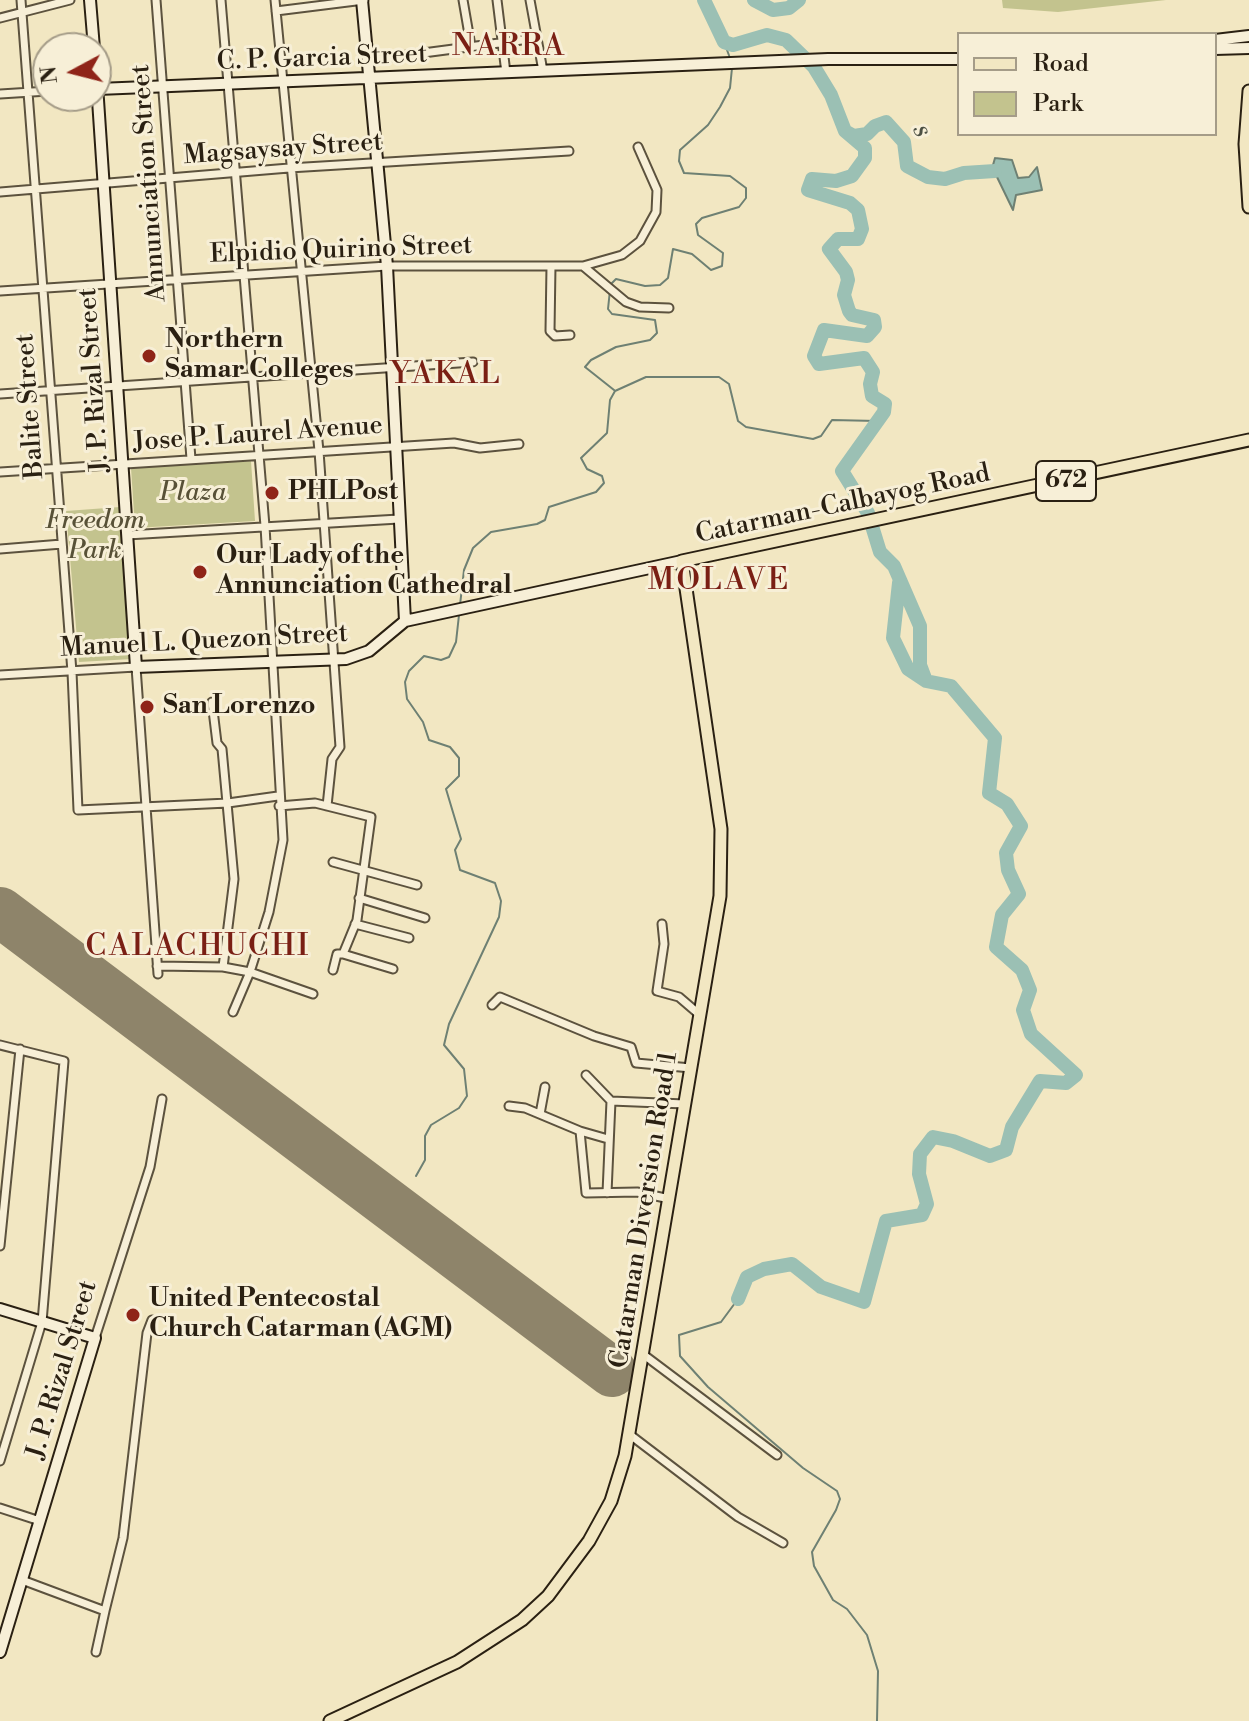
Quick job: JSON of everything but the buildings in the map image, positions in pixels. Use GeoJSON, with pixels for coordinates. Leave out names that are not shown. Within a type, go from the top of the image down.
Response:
{"type":"FeatureCollection","features":[{"type":"Feature","properties":{"kind":"main road"},"geometry":{"type":"LineString","coordinates":[[90,0],[93,32]]}},
{"type":"Feature","properties":{"kind":"main road"},"geometry":{"type":"LineString","coordinates":[[363,0],[387,266],[405,621]]}},
{"type":"Feature","properties":{"kind":"main road"},"geometry":{"type":"LineString","coordinates":[[1217,40],[1249,36]]}},
{"type":"Feature","properties":{"kind":"main road"},"geometry":{"type":"LineString","coordinates":[[1217,49],[1249,48]]}},
{"type":"Feature","properties":{"kind":"main road","name":"C. P. Garcia Street"},"geometry":{"type":"LineString","coordinates":[[112,88],[372,80],[790,60],[953,57]]}},
{"type":"Feature","properties":{"kind":"main road"},"geometry":{"type":"LineString","coordinates":[[1249,91],[1245,144],[1249,207]]}},
{"type":"Feature","properties":{"kind":"main road","name":"J. P. Rizal Street"},"geometry":{"type":"LineString","coordinates":[[99,112],[136,667]]}},
{"type":"Feature","properties":{"kind":"main road","name":"Catarman-Calbayog Road"},"geometry":{"type":"LineString","coordinates":[[447,612],[1249,440]]}},
{"type":"Feature","properties":{"kind":"main road","name":"Catarman Diversion Road 1"},"geometry":{"type":"LineString","coordinates":[[330,1721],[495,1641],[548,1596],[589,1541],[611,1501],[629,1434],[644,1355],[720,896],[721,829],[682,561]]}},
{"type":"Feature","properties":{"kind":"main road","name":"Manuel L. Quezon Street"},"geometry":{"type":"LineString","coordinates":[[136,667],[334,661],[369,651],[405,621],[447,612]]}},
{"type":"Feature","properties":{"kind":"main road"},"geometry":{"type":"LineString","coordinates":[[0,1309],[95,1338]]}},
{"type":"Feature","properties":{"kind":"main road","name":"J. P. Rizal Street"},"geometry":{"type":"LineString","coordinates":[[0,1652],[95,1338]]}},
{"type":"Feature","properties":{"kind":"street","name":"Balite Street"},"geometry":{"type":"LineString","coordinates":[[21,0],[38,189],[72,672],[78,810],[146,805]]}},
{"type":"Feature","properties":{"kind":"street"},"geometry":{"type":"LineString","coordinates":[[0,18],[70,0]]}},
{"type":"Feature","properties":{"kind":"street","name":"Annunciation Street"},"geometry":{"type":"LineString","coordinates":[[156,0],[191,459]]}},
{"type":"Feature","properties":{"kind":"street"},"geometry":{"type":"LineString","coordinates":[[221,0],[265,526],[270,663],[283,840],[269,912],[250,972],[233,1012]]}},
{"type":"Feature","properties":{"kind":"street"},"geometry":{"type":"LineString","coordinates":[[275,0],[319,451],[340,747],[332,759],[327,806]]}},
{"type":"Feature","properties":{"kind":"street"},"geometry":{"type":"LineString","coordinates":[[276,11],[363,0]]}},
{"type":"Feature","properties":{"kind":"street"},"geometry":{"type":"LineString","coordinates":[[463,0],[471,46]]}},
{"type":"Feature","properties":{"kind":"street"},"geometry":{"type":"LineString","coordinates":[[497,0],[506,74]]}},
{"type":"Feature","properties":{"kind":"street"},"geometry":{"type":"LineString","coordinates":[[530,0],[543,71]]}},
{"type":"Feature","properties":{"kind":"street"},"geometry":{"type":"LineString","coordinates":[[370,60],[537,38]]}},
{"type":"Feature","properties":{"kind":"street"},"geometry":{"type":"LineString","coordinates":[[0,94],[32,92]]}},
{"type":"Feature","properties":{"kind":"street","name":"Elpidio Quirino Street"},"geometry":{"type":"LineString","coordinates":[[0,291],[387,266],[583,266],[622,255],[640,241],[656,212],[657,190],[638,147]]}},
{"type":"Feature","properties":{"kind":"street","name":"Magsaysay Street"},"geometry":{"type":"LineString","coordinates":[[0,192],[289,168],[569,151]]}},
{"type":"Feature","properties":{"kind":"street"},"geometry":{"type":"LineString","coordinates":[[551,266],[550,331],[555,336],[570,335]]}},
{"type":"Feature","properties":{"kind":"street"},"geometry":{"type":"LineString","coordinates":[[583,266],[626,302],[640,307],[669,308]]}},
{"type":"Feature","properties":{"kind":"street"},"geometry":{"type":"LineString","coordinates":[[0,394],[473,362]]}},
{"type":"Feature","properties":{"kind":"street","name":"Jose P. Laurel Avenue"},"geometry":{"type":"LineString","coordinates":[[0,472],[395,446],[454,443],[480,448],[519,444]]}},
{"type":"Feature","properties":{"kind":"street"},"geometry":{"type":"LineString","coordinates":[[127,535],[399,519]]}},
{"type":"Feature","properties":{"kind":"street"},"geometry":{"type":"LineString","coordinates":[[0,549],[62,544]]}},
{"type":"Feature","properties":{"kind":"street","name":"Manuel L. Quezon Street"},"geometry":{"type":"LineString","coordinates":[[0,675],[136,667]]}},
{"type":"Feature","properties":{"kind":"street","name":"J. P. Rizal Street"},"geometry":{"type":"LineString","coordinates":[[136,667],[157,970],[223,967]]}},
{"type":"Feature","properties":{"kind":"street"},"geometry":{"type":"LineString","coordinates":[[212,702],[217,743],[222,749],[234,879],[223,967],[250,972],[313,994]]}},
{"type":"Feature","properties":{"kind":"street"},"geometry":{"type":"LineString","coordinates":[[146,805],[228,803],[278,796]]}},
{"type":"Feature","properties":{"kind":"street"},"geometry":{"type":"LineString","coordinates":[[279,806],[327,806],[371,817],[366,869],[355,924],[343,954]]}},
{"type":"Feature","properties":{"kind":"street"},"geometry":{"type":"LineString","coordinates":[[333,862],[417,885]]}},
{"type":"Feature","properties":{"kind":"street"},"geometry":{"type":"LineString","coordinates":[[359,898],[425,918]]}},
{"type":"Feature","properties":{"kind":"street"},"geometry":{"type":"LineString","coordinates":[[355,924],[409,938]]}},
{"type":"Feature","properties":{"kind":"street"},"geometry":{"type":"LineString","coordinates":[[662,924],[664,944],[657,991],[679,997],[700,1015]]}},
{"type":"Feature","properties":{"kind":"street"},"geometry":{"type":"LineString","coordinates":[[333,970],[337,954],[393,969]]}},
{"type":"Feature","properties":{"kind":"street"},"geometry":{"type":"LineString","coordinates":[[492,1005],[500,997],[594,1036],[631,1047],[636,1063],[691,1068]]}},
{"type":"Feature","properties":{"kind":"street"},"geometry":{"type":"LineString","coordinates":[[0,1045],[64,1061],[42,1322],[0,1461]]}},
{"type":"Feature","properties":{"kind":"street"},"geometry":{"type":"LineString","coordinates":[[0,1246],[4,1182],[20,1049]]}},
{"type":"Feature","properties":{"kind":"street"},"geometry":{"type":"LineString","coordinates":[[586,1075],[611,1101],[685,1104]]}},
{"type":"Feature","properties":{"kind":"street"},"geometry":{"type":"LineString","coordinates":[[540,1114],[545,1087]]}},
{"type":"Feature","properties":{"kind":"street","name":"J. P. Rizal Street"},"geometry":{"type":"LineString","coordinates":[[95,1338],[150,1167],[162,1099]]}},
{"type":"Feature","properties":{"kind":"street"},"geometry":{"type":"LineString","coordinates":[[607,1193],[611,1101]]}},
{"type":"Feature","properties":{"kind":"street"},"geometry":{"type":"LineString","coordinates":[[509,1106],[608,1139]]}},
{"type":"Feature","properties":{"kind":"street"},"geometry":{"type":"LineString","coordinates":[[580,1131],[586,1193],[637,1192],[670,1199]]}},
{"type":"Feature","properties":{"kind":"street"},"geometry":{"type":"LineString","coordinates":[[96,1652],[123,1538],[147,1333],[152,1320]]}},
{"type":"Feature","properties":{"kind":"street"},"geometry":{"type":"LineString","coordinates":[[644,1355],[777,1455]]}},
{"type":"Feature","properties":{"kind":"street"},"geometry":{"type":"LineString","coordinates":[[629,1434],[738,1517],[783,1543]]}},
{"type":"Feature","properties":{"kind":"street"},"geometry":{"type":"LineString","coordinates":[[0,1508],[40,1521]]}},
{"type":"Feature","properties":{"kind":"street"},"geometry":{"type":"LineString","coordinates":[[22,1580],[105,1611]]}},
{"type":"Feature","properties":{"kind":"green space"},"geometry":{"type":"Polygon","coordinates":[[[1002,0],[1166,0],[1058,12],[1003,8],[1002,0]]]}},
{"type":"Feature","properties":{"kind":"green space","name":"Plaza"},"geometry":{"type":"Polygon","coordinates":[[[251,461],[255,521],[135,528],[131,468],[251,461]]]}},
{"type":"Feature","properties":{"kind":"green space","name":"Freedom Park"},"geometry":{"type":"Polygon","coordinates":[[[120,507],[132,659],[79,662],[66,511],[120,507]]]}},
{"type":"Feature","properties":{"kind":"water"},"geometry":{"type":"Polygon","coordinates":[[[995,158],[1012,160],[1018,178],[1029,177],[1037,167],[1042,190],[1016,195],[1013,210],[996,175],[991,172],[995,158]]]}},
{"type":"Feature","properties":{"kind":"waterway"},"geometry":{"type":"LineString","coordinates":[[704,0],[724,42],[733,45],[767,35],[786,40],[814,67],[831,95],[845,131],[865,148],[865,158],[852,176],[836,181],[812,179],[808,190],[850,203],[858,210],[862,229],[858,239],[838,239],[829,249],[846,272],[848,280],[844,295],[849,311],[852,315],[874,320],[875,327],[867,336],[824,330],[814,356],[819,364],[864,358],[873,372],[870,384],[872,396],[885,404],[884,412],[842,471],[868,513],[880,552],[894,566],[920,626],[920,665],[926,681]]}},
{"type":"Feature","properties":{"kind":"waterway"},"geometry":{"type":"LineString","coordinates":[[754,0],[773,10],[789,8],[799,0]]}},
{"type":"Feature","properties":{"kind":"waterway"},"geometry":{"type":"LineString","coordinates":[[724,42],[730,58]]}},
{"type":"Feature","properties":{"kind":"waterway"},"geometry":{"type":"LineString","coordinates":[[611,284],[616,279],[645,286],[660,285],[668,278],[673,249],[692,254],[711,270],[722,266],[723,253],[698,235],[696,224],[702,218],[739,207],[746,198],[746,188],[730,176],[684,173],[679,161],[680,150],[708,125],[720,107],[730,88],[732,68]]}},
{"type":"Feature","properties":{"kind":"waterway","name":"s"},"geometry":{"type":"LineString","coordinates":[[845,131],[854,136],[867,134],[875,126],[886,122],[904,142],[907,166],[928,177],[945,179],[964,173],[995,171]]}},
{"type":"Feature","properties":{"kind":"waterway"},"geometry":{"type":"LineString","coordinates":[[610,290],[608,309],[612,314],[655,320],[657,333],[650,340],[616,347],[591,360],[585,367],[614,390]]}},
{"type":"Feature","properties":{"kind":"waterway"},"geometry":{"type":"LineString","coordinates":[[316,376],[330,375]]}},
{"type":"Feature","properties":{"kind":"waterway"},"geometry":{"type":"LineString","coordinates":[[460,605],[464,570],[473,548],[491,532],[537,524],[545,520],[549,507],[596,492],[604,483],[602,476],[587,469],[581,458],[607,433],[610,400],[615,391],[646,377],[719,377],[729,384],[738,421],[746,427],[813,439],[821,436],[832,420],[877,421]]}},
{"type":"Feature","properties":{"kind":"waterway"},"geometry":{"type":"LineString","coordinates":[[738,1299],[747,1277],[764,1269],[792,1264],[821,1287],[864,1302],[886,1221],[922,1215],[927,1204],[919,1174],[920,1154],[933,1137],[953,1141],[990,1156],[1006,1150],[1012,1127],[1040,1081],[1066,1083],[1076,1075],[1031,1034],[1023,1010],[1030,990],[1022,970],[996,947],[1002,915],[1019,894],[1008,870],[1006,853],[1021,826],[1007,804],[989,793],[995,738],[951,686],[926,681],[908,669],[893,638],[899,583]]}},
{"type":"Feature","properties":{"kind":"waterway"},"geometry":{"type":"LineString","coordinates":[[416,1176],[425,1160],[425,1136],[431,1125],[459,1108],[467,1096],[464,1069],[444,1045],[449,1024],[499,917],[501,901],[495,883],[460,870],[455,850],[461,839],[446,789],[459,776],[459,758],[450,747],[429,740],[423,722],[407,699],[405,682],[409,671],[424,656],[441,660],[449,657],[456,642],[459,615]]}},
{"type":"Feature","properties":{"kind":"waterway"},"geometry":{"type":"LineString","coordinates":[[738,1299],[721,1322],[679,1335],[680,1356],[708,1387],[803,1468],[837,1491],[840,1499],[836,1510],[812,1552],[814,1566],[833,1600],[847,1609],[867,1635],[878,1671],[877,1721]]}},
{"type":"Feature","properties":{"kind":"runway"},"geometry":{"type":"LineString","coordinates":[[0,912],[612,1372]]}},
{"type":"Feature","properties":{"kind":"place","name":"Northern Samar Colleges"},"geometry":{"type":"Point","coordinates":[149,356]}},
{"type":"Feature","properties":{"kind":"place","name":"PHLPost"},"geometry":{"type":"Point","coordinates":[272,493]}},
{"type":"Feature","properties":{"kind":"place","name":"Our Lady of the Annunciation Cathedral"},"geometry":{"type":"Point","coordinates":[200,572]}},
{"type":"Feature","properties":{"kind":"place","name":"San Lorenzo"},"geometry":{"type":"Point","coordinates":[147,707]}},
{"type":"Feature","properties":{"kind":"place","name":"United Pentecostal Church Catarman (AGM)"},"geometry":{"type":"Point","coordinates":[133,1315]}},
{"type":"Feature","properties":{"kind":"district","name":"NARRA"},"geometry":{"type":"Point","coordinates":[509,48]}},
{"type":"Feature","properties":{"kind":"district","name":"YAKAL"},"geometry":{"type":"Point","coordinates":[446,376]}},
{"type":"Feature","properties":{"kind":"district","name":"MOLAVE"},"geometry":{"type":"Point","coordinates":[719,582]}},
{"type":"Feature","properties":{"kind":"district","name":"CALACHUCHI"},"geometry":{"type":"Point","coordinates":[198,948]}}]}
